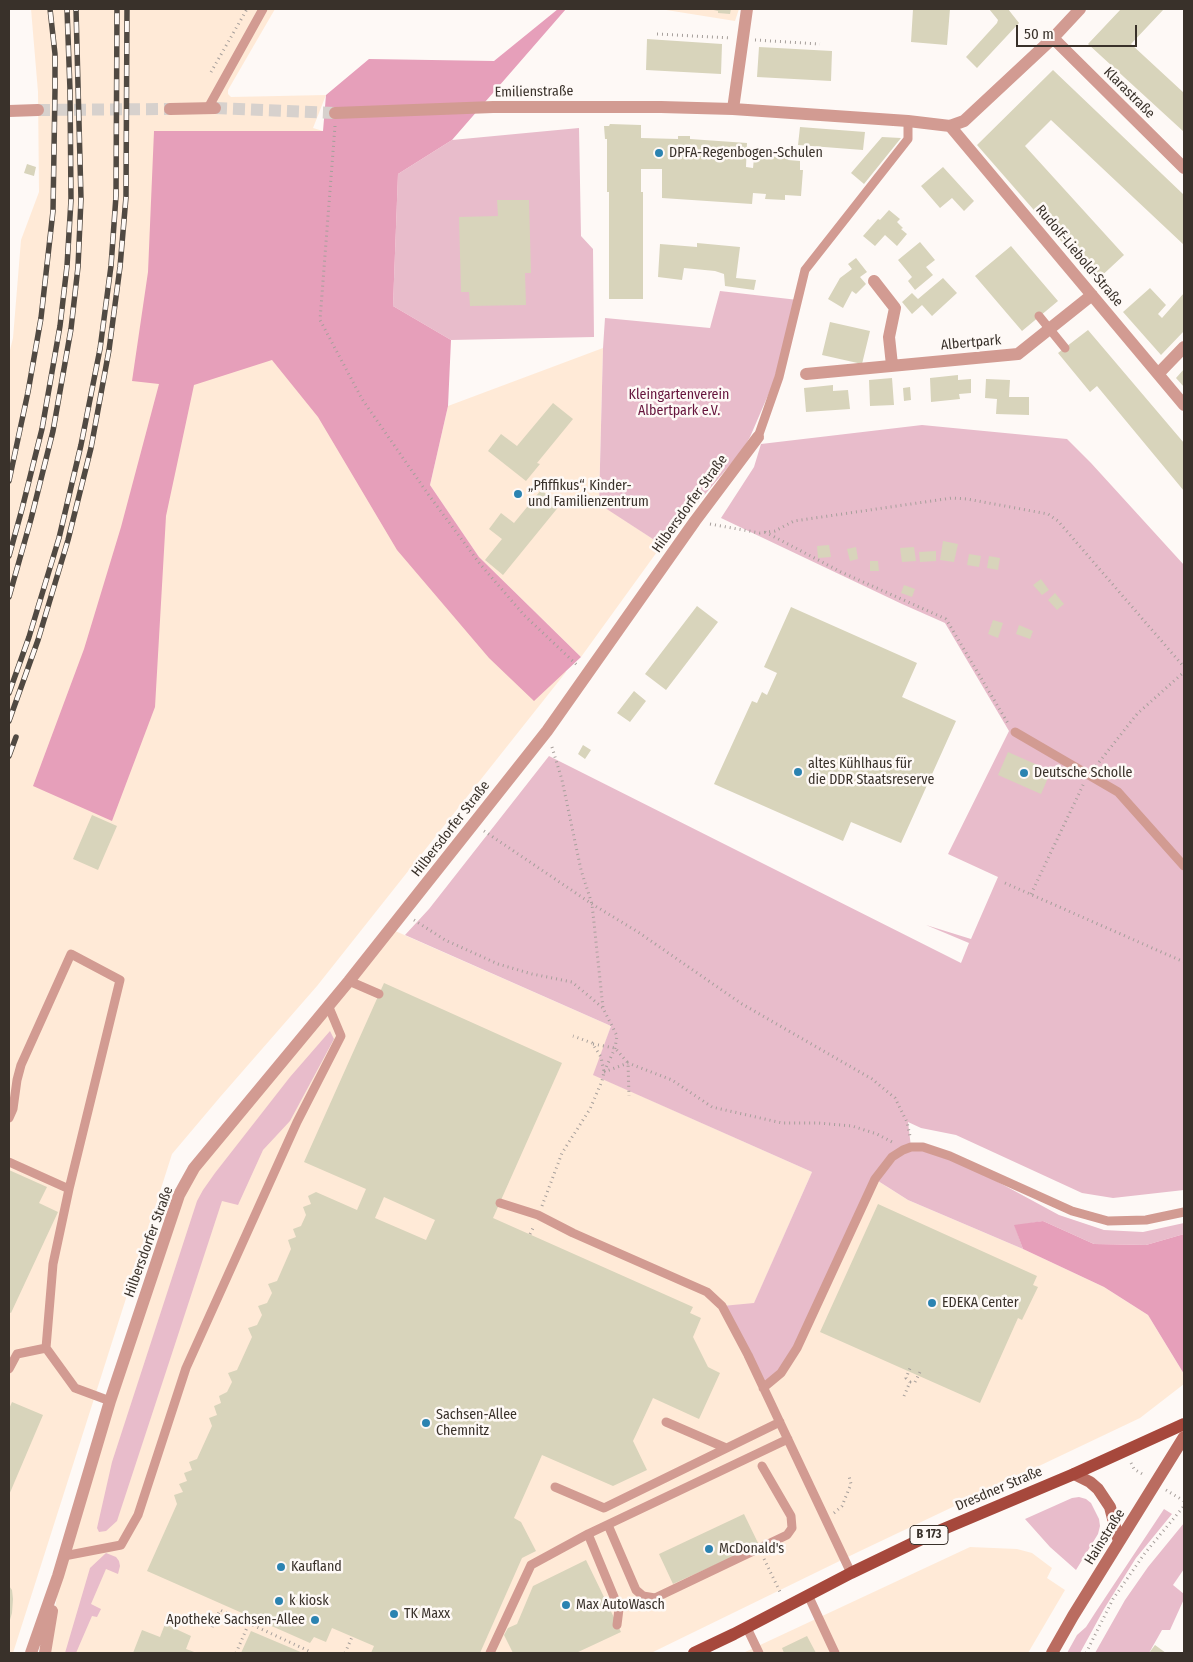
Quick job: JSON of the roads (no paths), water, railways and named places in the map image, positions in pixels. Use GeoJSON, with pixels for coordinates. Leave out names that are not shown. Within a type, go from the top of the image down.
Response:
{"type":"FeatureCollection","features":[{"type":"Feature","properties":{"kind":"main road","name":"Dresdner Straße"},"geometry":{"type":"LineString","coordinates":[[694,1653],[934,1533],[1074,1474],[1184,1424]]}},
{"type":"Feature","properties":{"kind":"main road","name":"Hainstraße"},"geometry":{"type":"LineString","coordinates":[[1052,1653],[1184,1437]]}},
{"type":"Feature","properties":{"kind":"main road"},"geometry":{"type":"LineString","coordinates":[[1074,1474],[1090,1482],[1098,1489],[1114,1519],[1119,1542]]}},
{"type":"Feature","properties":{"kind":"street"},"geometry":{"type":"LineString","coordinates":[[733,109],[747,9]]}},
{"type":"Feature","properties":{"kind":"street"},"geometry":{"type":"LineString","coordinates":[[950,126],[964,120],[1053,38],[1080,9]]}},
{"type":"Feature","properties":{"kind":"street","name":"Klarastraße"},"geometry":{"type":"LineString","coordinates":[[1053,38],[1184,168]]}},
{"type":"Feature","properties":{"kind":"street","name":"Emilienstraße"},"geometry":{"type":"LineString","coordinates":[[335,113],[493,107],[642,107],[733,109],[908,121],[950,126]]}},
{"type":"Feature","properties":{"kind":"street"},"geometry":{"type":"LineString","coordinates":[[170,109],[211,108]]}},
{"type":"Feature","properties":{"kind":"street"},"geometry":{"type":"LineString","coordinates":[[9,111],[38,110]]}},
{"type":"Feature","properties":{"kind":"street","name":"Rudolf-Liebold-Straße"},"geometry":{"type":"LineString","coordinates":[[950,126],[1184,405]]}},
{"type":"Feature","properties":{"kind":"street"},"geometry":{"type":"LineString","coordinates":[[874,281],[895,308],[889,337],[892,365]]}},
{"type":"Feature","properties":{"kind":"street","name":"Albertpark"},"geometry":{"type":"LineString","coordinates":[[806,374],[1018,354],[1092,295]]}},
{"type":"Feature","properties":{"kind":"street"},"geometry":{"type":"LineString","coordinates":[[1158,374],[1184,347]]}},
{"type":"Feature","properties":{"kind":"street","name":"Hilbersdorfer Straße"},"geometry":{"type":"LineString","coordinates":[[31,1653],[58,1576],[110,1401],[179,1195],[194,1168],[349,981],[547,732],[695,521],[758,437]]}},
{"type":"Feature","properties":{"kind":"street","name":"Hilbersdorfer Straße"},"geometry":{"type":"LineString","coordinates":[[45,1653],[58,1576]]}},
{"type":"Feature","properties":{"kind":"lane"},"geometry":{"type":"LineString","coordinates":[[211,108],[263,9]]}},
{"type":"Feature","properties":{"kind":"lane","name":"Hilbersdorfer Straße"},"geometry":{"type":"LineString","coordinates":[[758,437],[779,377],[805,270],[908,139],[908,121]]}},
{"type":"Feature","properties":{"kind":"lane"},"geometry":{"type":"LineString","coordinates":[[1039,316],[1065,348]]}},
{"type":"Feature","properties":{"kind":"lane"},"geometry":{"type":"LineString","coordinates":[[1015,732],[1118,792],[1184,866]]}},
{"type":"Feature","properties":{"kind":"lane"},"geometry":{"type":"LineString","coordinates":[[9,1118],[13,1109],[21,1065],[70,954],[120,980],[69,1188],[53,1264],[46,1348],[75,1388],[110,1401]]}},
{"type":"Feature","properties":{"kind":"lane"},"geometry":{"type":"LineString","coordinates":[[349,981],[380,994]]}},
{"type":"Feature","properties":{"kind":"lane"},"geometry":{"type":"LineString","coordinates":[[64,1556],[121,1545],[138,1515],[186,1368],[297,1122],[341,1036],[328,1006]]}},
{"type":"Feature","properties":{"kind":"lane"},"geometry":{"type":"LineString","coordinates":[[763,1388],[781,1373],[796,1348],[875,1179],[892,1157],[907,1149],[924,1147],[950,1156],[1072,1211],[1108,1221],[1146,1220],[1184,1212]]}},
{"type":"Feature","properties":{"kind":"lane"},"geometry":{"type":"LineString","coordinates":[[9,1162],[69,1188]]}},
{"type":"Feature","properties":{"kind":"lane"},"geometry":{"type":"LineString","coordinates":[[500,1203],[538,1216],[707,1292],[722,1306],[748,1355],[851,1573]]}},
{"type":"Feature","properties":{"kind":"lane"},"geometry":{"type":"LineString","coordinates":[[9,1369],[17,1354],[46,1348]]}},
{"type":"Feature","properties":{"kind":"lane"},"geometry":{"type":"LineString","coordinates":[[666,1422],[726,1448]]}},
{"type":"Feature","properties":{"kind":"lane"},"geometry":{"type":"LineString","coordinates":[[555,1487],[604,1508],[780,1422]]}},
{"type":"Feature","properties":{"kind":"lane"},"geometry":{"type":"LineString","coordinates":[[490,1653],[531,1565],[588,1534],[788,1439]]}},
{"type":"Feature","properties":{"kind":"lane"},"geometry":{"type":"LineString","coordinates":[[608,1525],[636,1590],[643,1596],[655,1598],[788,1535],[792,1528],[791,1516],[762,1466]]}},
{"type":"Feature","properties":{"kind":"lane"},"geometry":{"type":"LineString","coordinates":[[588,1534],[619,1609],[617,1625]]}},
{"type":"Feature","properties":{"kind":"lane"},"geometry":{"type":"LineString","coordinates":[[808,1595],[834,1653]]}},
{"type":"Feature","properties":{"kind":"lane"},"geometry":{"type":"LineString","coordinates":[[746,1628],[760,1653]]}},
{"type":"Feature","properties":{"kind":"tunnel"},"geometry":{"type":"LineString","coordinates":[[215,108],[335,113]]}},
{"type":"Feature","properties":{"kind":"tunnel"},"geometry":{"type":"LineString","coordinates":[[38,110],[170,109]]}},
{"type":"Feature","properties":{"kind":"railway"},"geometry":{"type":"LineString","coordinates":[[9,481],[41,318],[53,211],[55,54],[50,9]]}},
{"type":"Feature","properties":{"kind":"railway"},"geometry":{"type":"LineString","coordinates":[[9,556],[42,429],[60,326],[67,266],[71,200],[67,9]]}},
{"type":"Feature","properties":{"kind":"railway"},"geometry":{"type":"LineString","coordinates":[[9,597],[53,431],[71,329],[78,267],[81,199],[76,9]]}},
{"type":"Feature","properties":{"kind":"railway"},"geometry":{"type":"LineString","coordinates":[[9,693],[29,637],[59,538],[81,445],[100,349],[111,266],[116,196],[117,9]]}},
{"type":"Feature","properties":{"kind":"railway"},"geometry":{"type":"LineString","coordinates":[[9,721],[38,640],[68,540],[91,448],[109,350],[120,267],[126,197],[127,9]]}},
{"type":"Feature","properties":{"kind":"railway"},"geometry":{"type":"LineString","coordinates":[[9,756],[16,737]]}},
{"type":"Feature","properties":{"kind":"place","name":"DPFA-Regenbogen-Schulen"},"geometry":{"type":"Point","coordinates":[659,153]}},
{"type":"Feature","properties":{"kind":"place","name":"„Pfiffikus“, Kinder- und Familienzentrum"},"geometry":{"type":"Point","coordinates":[518,494]}},
{"type":"Feature","properties":{"kind":"place","name":"altes Kühlhaus für die DDR Staatsreserve"},"geometry":{"type":"Point","coordinates":[798,772]}},
{"type":"Feature","properties":{"kind":"place","name":"Deutsche Scholle"},"geometry":{"type":"Point","coordinates":[1024,773]}},
{"type":"Feature","properties":{"kind":"place","name":"EDEKA Center"},"geometry":{"type":"Point","coordinates":[932,1303]}},
{"type":"Feature","properties":{"kind":"place","name":"Sachsen-Allee Chemnitz"},"geometry":{"type":"Point","coordinates":[426,1423]}},
{"type":"Feature","properties":{"kind":"place","name":"McDonald's"},"geometry":{"type":"Point","coordinates":[709,1549]}},
{"type":"Feature","properties":{"kind":"place","name":"Kaufland"},"geometry":{"type":"Point","coordinates":[281,1567]}},
{"type":"Feature","properties":{"kind":"place","name":"k kiosk"},"geometry":{"type":"Point","coordinates":[279,1601]}},
{"type":"Feature","properties":{"kind":"place","name":"Max AutoWasch"},"geometry":{"type":"Point","coordinates":[566,1605]}},
{"type":"Feature","properties":{"kind":"place","name":"TK Maxx"},"geometry":{"type":"Point","coordinates":[394,1614]}},
{"type":"Feature","properties":{"kind":"place","name":"Apotheke Sachsen-Allee"},"geometry":{"type":"Point","coordinates":[315,1620]}},
{"type":"Feature","properties":{"kind":"park label","name":"Kleingartenverein Albertpark e.V."},"geometry":{"type":"Point","coordinates":[679,404]}}]}
